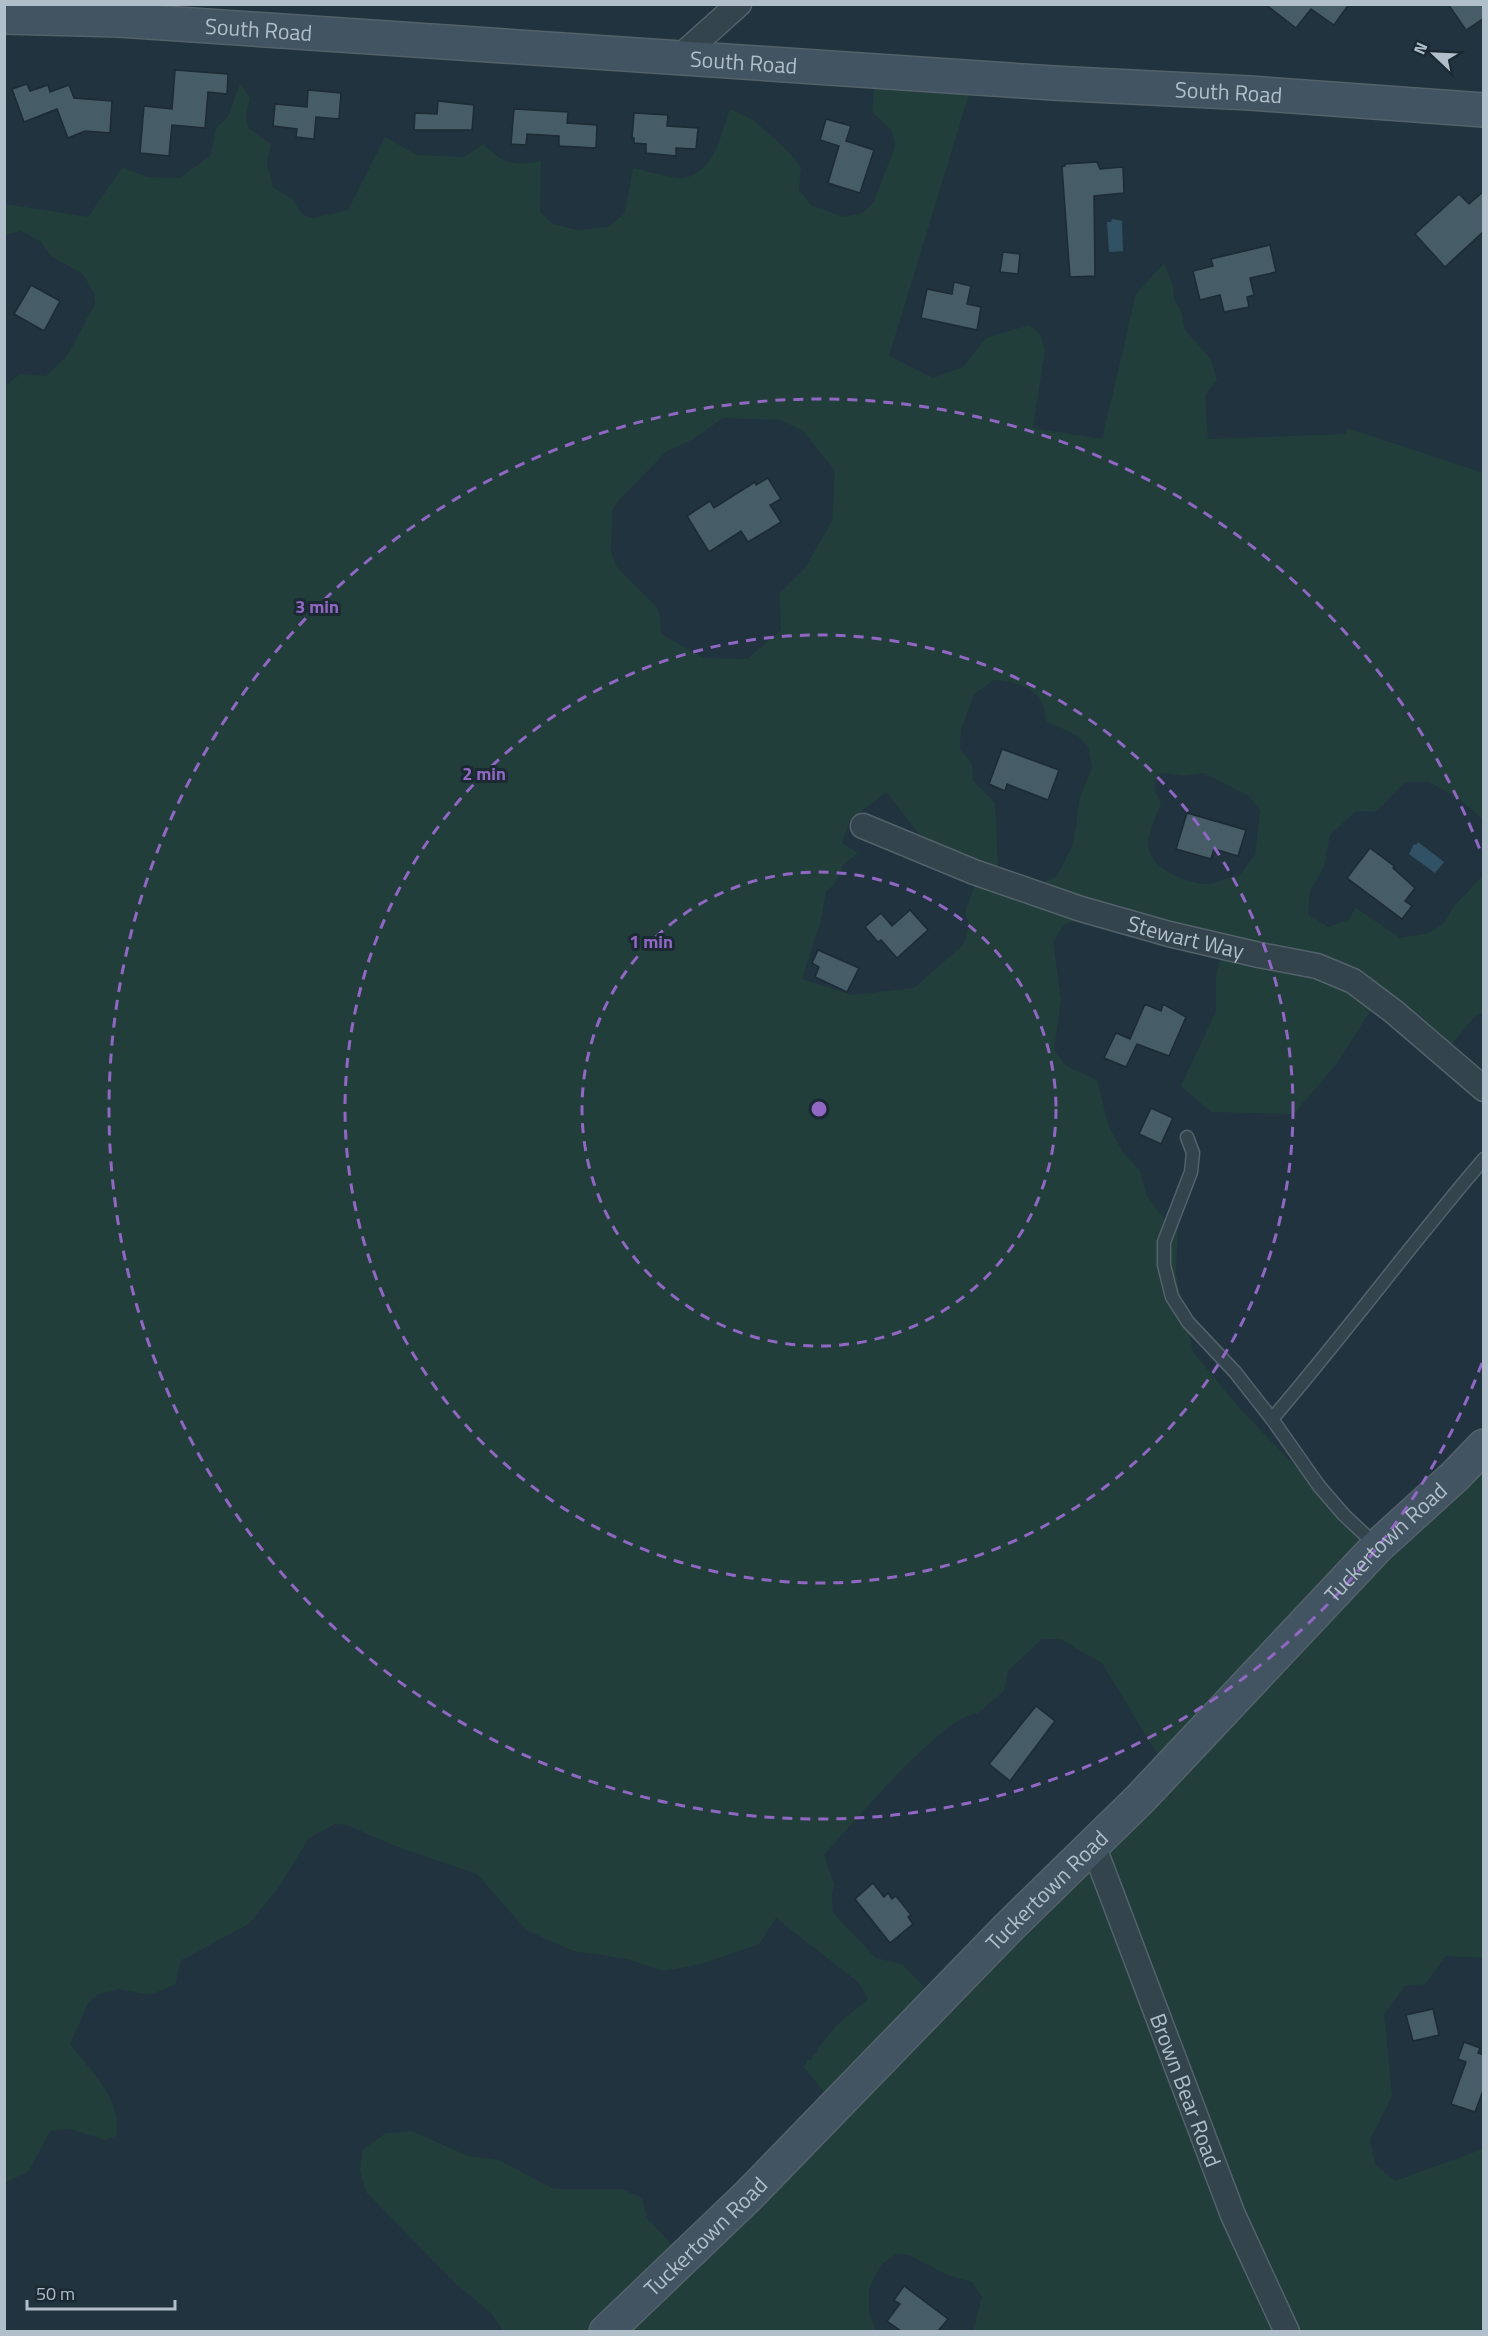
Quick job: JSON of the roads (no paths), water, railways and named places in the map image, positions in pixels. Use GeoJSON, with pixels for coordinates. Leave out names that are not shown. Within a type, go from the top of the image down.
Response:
{"type":"FeatureCollection","features":[{"type":"Feature","properties":{"kind":"street"},"geometry":{"type":"LineString","coordinates":[[681,56],[739,4]]}},
{"type":"Feature","properties":{"kind":"street","name":"South Road"},"geometry":{"type":"LineString","coordinates":[[24,13],[1484,110]]}},
{"type":"Feature","properties":{"kind":"street","name":"Stewart Way"},"geometry":{"type":"LineString","coordinates":[[863,826],[974,872],[1081,909],[1225,947],[1317,966],[1353,981],[1393,1011],[1484,1089]]}},
{"type":"Feature","properties":{"kind":"street","name":"Tuckertown Road"},"geometry":{"type":"LineString","coordinates":[[606,2331],[749,2195],[1008,1928],[1140,1799],[1378,1546],[1455,1476],[1484,1446]]}},
{"type":"Feature","properties":{"kind":"street","name":"Brown Bear Road"},"geometry":{"type":"LineString","coordinates":[[1093,1845],[1233,2215],[1287,2331]]}},
{"type":"Feature","properties":{"kind":"lane"},"geometry":{"type":"LineString","coordinates":[[1187,1137],[1194,1153],[1191,1172],[1164,1242],[1164,1266],[1172,1297],[1188,1322],[1235,1372],[1272,1419],[1319,1486],[1344,1515],[1378,1546]]}},
{"type":"Feature","properties":{"kind":"lane"},"geometry":{"type":"LineString","coordinates":[[1272,1419],[1314,1370],[1407,1250],[1484,1159]]}},
{"type":"Feature","properties":{"kind":"water"},"geometry":{"type":"Polygon","coordinates":[[[1112,219],[1122,221],[1123,251],[1109,252],[1107,222],[1111,222],[1112,219]]]}},
{"type":"Feature","properties":{"kind":"water"},"geometry":{"type":"Polygon","coordinates":[[[1418,842],[1444,862],[1435,873],[1409,854],[1414,844],[1418,842]]]}}]}
